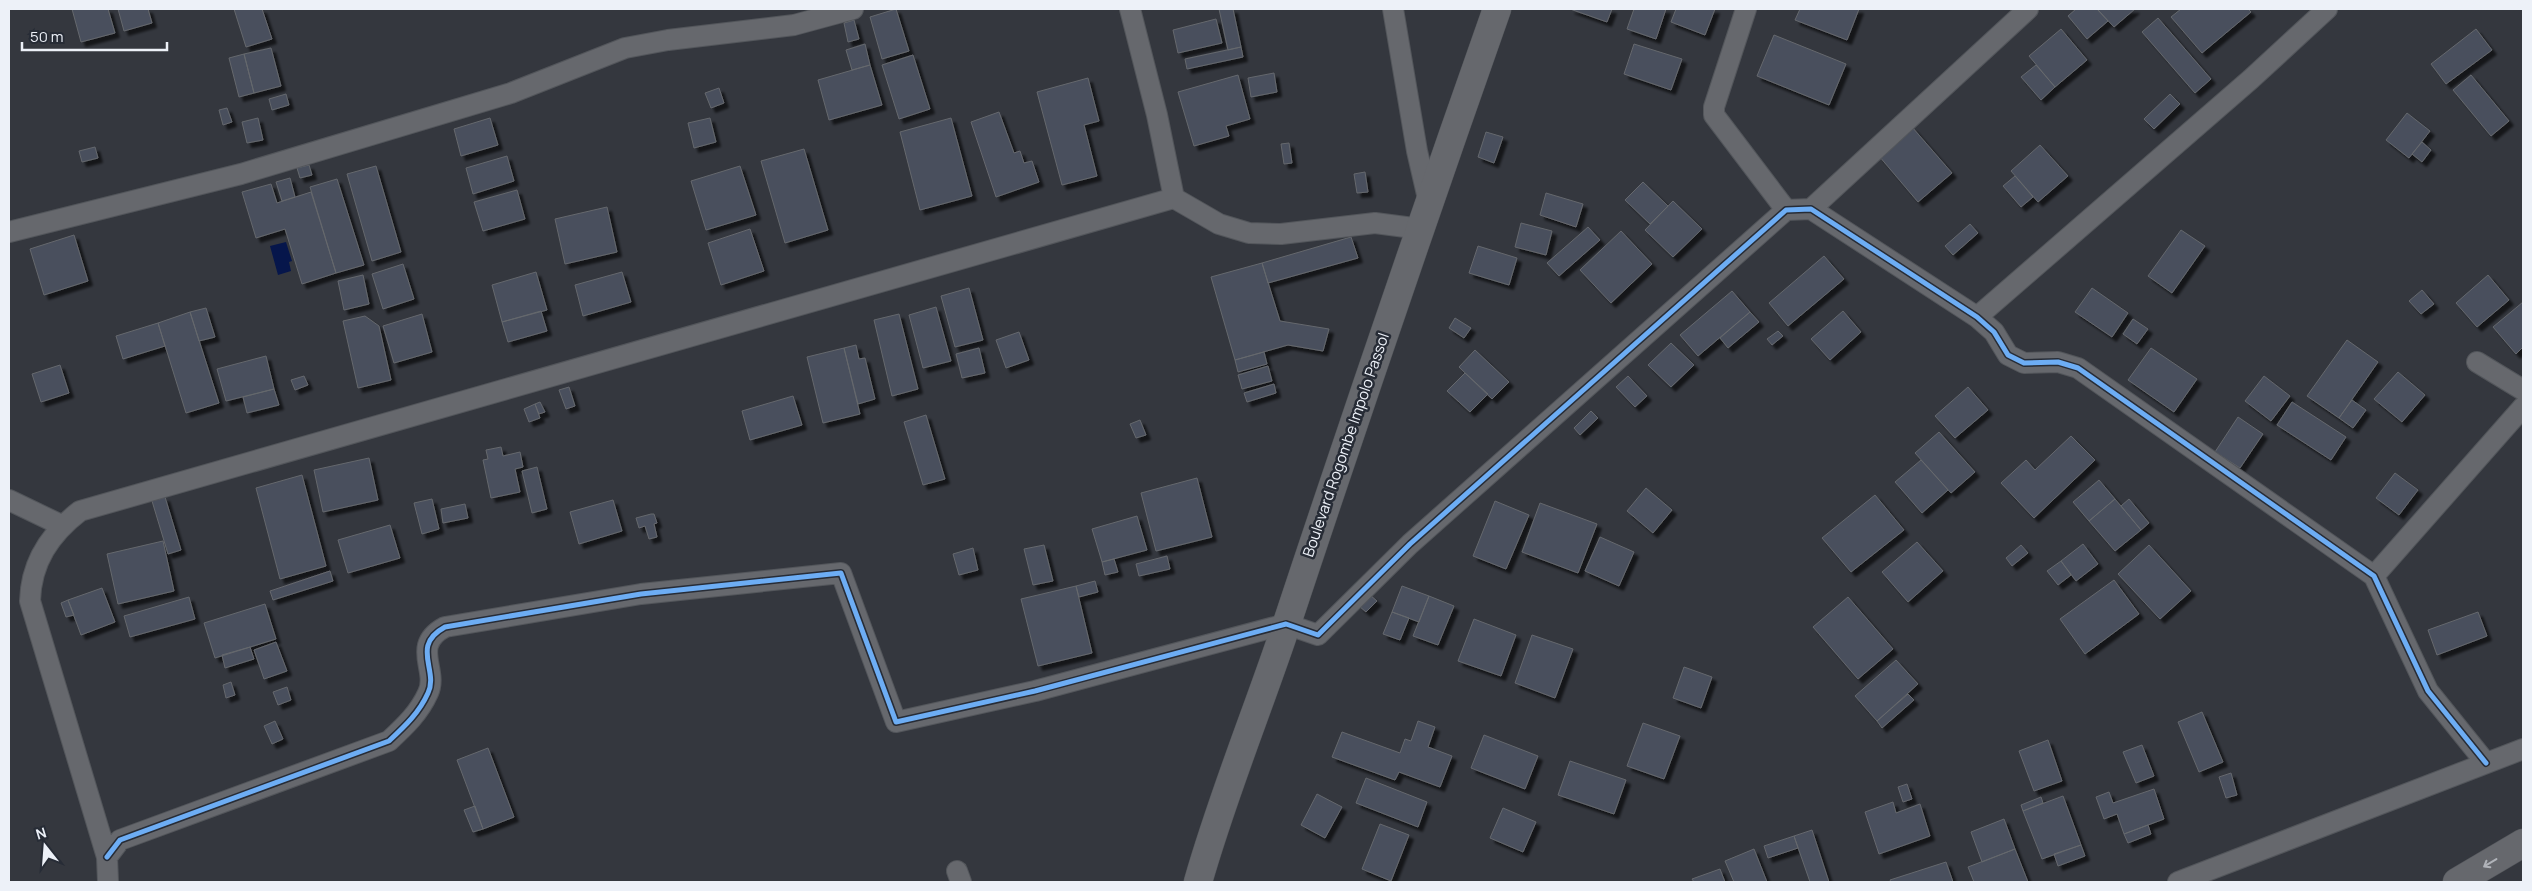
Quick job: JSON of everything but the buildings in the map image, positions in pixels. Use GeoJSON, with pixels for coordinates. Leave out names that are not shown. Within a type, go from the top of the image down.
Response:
{"type":"FeatureCollection","features":[{"type":"Feature","properties":{"kind":"street"},"geometry":{"type":"LineString","coordinates":[[9,232],[278,163],[511,93],[625,48],[668,40],[794,25],[853,9]]}},
{"type":"Feature","properties":{"kind":"street"},"geometry":{"type":"LineString","coordinates":[[1130,9],[1158,115],[1174,198]]}},
{"type":"Feature","properties":{"kind":"street"},"geometry":{"type":"LineString","coordinates":[[1393,9],[1417,151],[1429,203]]}},
{"type":"Feature","properties":{"kind":"street","name":"Boulevard Rogombe Impolo Passol"},"geometry":{"type":"LineString","coordinates":[[1198,882],[1212,831],[1286,624],[1314,535],[1497,9]]}},
{"type":"Feature","properties":{"kind":"street"},"geometry":{"type":"LineString","coordinates":[[1746,9],[1714,108],[1714,116],[1786,210]]}},
{"type":"Feature","properties":{"kind":"street"},"geometry":{"type":"LineString","coordinates":[[1811,209],[2028,9]]}},
{"type":"Feature","properties":{"kind":"street"},"geometry":{"type":"LineString","coordinates":[[1977,317],[2251,79],[2327,9]]}},
{"type":"Feature","properties":{"kind":"street"},"geometry":{"type":"LineString","coordinates":[[108,882],[107,857],[30,601],[30,585],[46,543],[61,525],[80,511],[1174,198],[1219,224],[1249,233],[1282,234],[1375,223],[1421,229]]}},
{"type":"Feature","properties":{"kind":"street"},"geometry":{"type":"LineString","coordinates":[[107,857],[120,840],[389,741],[412,720],[430,691],[427,644],[436,632],[445,627],[641,594],[841,573],[896,722],[1034,691],[1286,624],[1318,636],[1410,544],[1786,210],[1811,209],[1977,317],[1994,332],[2008,355],[2024,363],[2058,362],[2078,368],[2374,576],[2428,691],[2486,763]]}},
{"type":"Feature","properties":{"kind":"street"},"geometry":{"type":"LineString","coordinates":[[2478,362],[2523,390]]}},
{"type":"Feature","properties":{"kind":"street"},"geometry":{"type":"LineString","coordinates":[[2374,576],[2523,407]]}},
{"type":"Feature","properties":{"kind":"street"},"geometry":{"type":"LineString","coordinates":[[9,500],[61,525]]}},
{"type":"Feature","properties":{"kind":"street"},"geometry":{"type":"LineString","coordinates":[[2178,882],[2523,749]]}},
{"type":"Feature","properties":{"kind":"street"},"geometry":{"type":"LineString","coordinates":[[2457,882],[2523,843]]}},
{"type":"Feature","properties":{"kind":"shaded area"},"geometry":{"type":"Polygon","coordinates":[[[286,242],[292,261],[289,262],[291,271],[278,275],[270,246],[286,242]]]}},
{"type":"Feature","properties":{"kind":"cycle path"},"geometry":{"type":"LineString","coordinates":[[107,857],[120,840],[389,741],[416,713],[428,693],[430,676],[427,650],[429,642],[435,634],[445,627],[641,594],[841,573],[896,722],[1035,691],[1286,624],[1318,635],[1410,544],[1786,210],[1811,209],[1977,317],[1994,332],[2008,355],[2024,363],[2058,362],[2078,368],[2374,576],[2428,691],[2486,763]]}}]}
